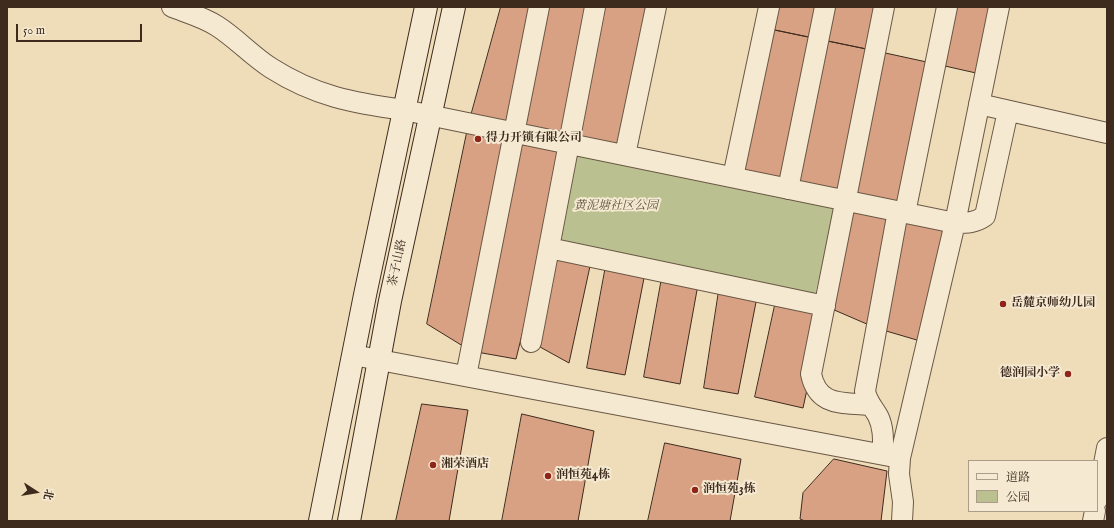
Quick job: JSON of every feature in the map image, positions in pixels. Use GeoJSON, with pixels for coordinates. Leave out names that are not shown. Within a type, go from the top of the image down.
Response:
{"type":"FeatureCollection","features":[{"type":"Feature","properties":{"kind":"main road"},"geometry":{"type":"LineString","coordinates":[[320,521],[353,355],[426,7]]}},
{"type":"Feature","properties":{"kind":"main road","name":"茶子山路"},"geometry":{"type":"LineString","coordinates":[[349,521],[379,360],[454,7]]}},
{"type":"Feature","properties":{"kind":"street"},"geometry":{"type":"LineString","coordinates":[[172,7],[198,15],[219,27],[271,68],[329,96],[357,103],[404,110],[955,223],[973,222],[985,216],[1008,111]]}},
{"type":"Feature","properties":{"kind":"street"},"geometry":{"type":"LineString","coordinates":[[466,376],[539,7]]}},
{"type":"Feature","properties":{"kind":"street"},"geometry":{"type":"LineString","coordinates":[[531,342],[595,7]]}},
{"type":"Feature","properties":{"kind":"street"},"geometry":{"type":"LineString","coordinates":[[625,155],[656,7]]}},
{"type":"Feature","properties":{"kind":"street"},"geometry":{"type":"LineString","coordinates":[[733,177],[769,7]]}},
{"type":"Feature","properties":{"kind":"street"},"geometry":{"type":"LineString","coordinates":[[788,189],[825,7]]}},
{"type":"Feature","properties":{"kind":"street"},"geometry":{"type":"LineString","coordinates":[[869,405],[834,401],[818,393],[814,386],[811,374],[884,7]]}},
{"type":"Feature","properties":{"kind":"street"},"geometry":{"type":"LineString","coordinates":[[902,521],[903,502],[899,474],[883,435],[878,416],[869,405],[865,391],[947,7]]}},
{"type":"Feature","properties":{"kind":"street"},"geometry":{"type":"LineString","coordinates":[[892,456],[955,223],[999,7]]}},
{"type":"Feature","properties":{"kind":"street"},"geometry":{"type":"LineString","coordinates":[[980,104],[1107,133]]}},
{"type":"Feature","properties":{"kind":"street"},"geometry":{"type":"LineString","coordinates":[[549,248],[825,306]]}},
{"type":"Feature","properties":{"kind":"street"},"geometry":{"type":"LineString","coordinates":[[353,355],[892,456]]}},
{"type":"Feature","properties":{"kind":"street"},"geometry":{"type":"LineString","coordinates":[[1098,495],[1107,448]]}},
{"type":"Feature","properties":{"kind":"green space","name":"黄泥塘社区公园"},"geometry":{"type":"Polygon","coordinates":[[[575,149],[836,206],[815,295],[555,245],[575,149]]]}},
{"type":"Feature","properties":{"kind":"building"},"geometry":{"type":"Polygon","coordinates":[[[501,7],[539,7],[514,133],[469,123],[501,7]]]}},
{"type":"Feature","properties":{"kind":"building"},"geometry":{"type":"Polygon","coordinates":[[[539,7],[595,7],[569,144],[514,133],[539,7]]]}},
{"type":"Feature","properties":{"kind":"building"},"geometry":{"type":"Polygon","coordinates":[[[595,7],[656,7],[625,155],[569,144],[595,7]]]}},
{"type":"Feature","properties":{"kind":"building"},"geometry":{"type":"Polygon","coordinates":[[[769,7],[825,7],[818,39],[765,28],[769,7]]]}},
{"type":"Feature","properties":{"kind":"building"},"geometry":{"type":"Polygon","coordinates":[[[825,7],[884,7],[876,51],[818,39],[825,7]]]}},
{"type":"Feature","properties":{"kind":"building"},"geometry":{"type":"Polygon","coordinates":[[[947,7],[989,7],[976,73],[936,64],[947,7]]]}},
{"type":"Feature","properties":{"kind":"building"},"geometry":{"type":"Polygon","coordinates":[[[765,28],[818,39],[788,189],[733,177],[765,28]]]}},
{"type":"Feature","properties":{"kind":"building"},"geometry":{"type":"Polygon","coordinates":[[[818,39],[876,51],[846,200],[788,189],[818,39]]]}},
{"type":"Feature","properties":{"kind":"building"},"geometry":{"type":"Polygon","coordinates":[[[876,51],[936,64],[898,211],[846,200],[876,51]]]}},
{"type":"Feature","properties":{"kind":"building"},"geometry":{"type":"Polygon","coordinates":[[[469,123],[514,133],[471,351],[427,324],[469,123]]]}},
{"type":"Feature","properties":{"kind":"building"},"geometry":{"type":"Polygon","coordinates":[[[514,133],[569,144],[516,359],[471,351],[514,133]]]}},
{"type":"Feature","properties":{"kind":"building"},"geometry":{"type":"Polygon","coordinates":[[[846,200],[898,211],[876,328],[825,306],[846,200]]]}},
{"type":"Feature","properties":{"kind":"building"},"geometry":{"type":"Polygon","coordinates":[[[905,213],[955,223],[927,343],[876,328],[905,213]]]}},
{"type":"Feature","properties":{"kind":"building"},"geometry":{"type":"Polygon","coordinates":[[[549,248],[592,257],[569,363],[531,342],[549,248]]]}},
{"type":"Feature","properties":{"kind":"building"},"geometry":{"type":"Polygon","coordinates":[[[607,260],[646,268],[625,375],[587,368],[607,260]]]}},
{"type":"Feature","properties":{"kind":"building"},"geometry":{"type":"Polygon","coordinates":[[[663,272],[699,279],[680,384],[644,377],[663,272]]]}},
{"type":"Feature","properties":{"kind":"building"},"geometry":{"type":"Polygon","coordinates":[[[720,284],[758,292],[738,394],[704,388],[720,284]]]}},
{"type":"Feature","properties":{"kind":"building"},"geometry":{"type":"Polygon","coordinates":[[[777,296],[825,306],[803,408],[755,397],[777,296]]]}},
{"type":"Feature","properties":{"kind":"building","name":"湘荣酒店"},"geometry":{"type":"Polygon","coordinates":[[[422,404],[468,410],[449,521],[396,521],[422,404]]]}},
{"type":"Feature","properties":{"kind":"building","name":"润恒苑4栋"},"geometry":{"type":"Polygon","coordinates":[[[522,414],[594,431],[578,521],[502,521],[522,414]]]}},
{"type":"Feature","properties":{"kind":"building","name":"润恒苑3栋"},"geometry":{"type":"Polygon","coordinates":[[[665,443],[741,459],[730,521],[648,521],[665,443]]]}},
{"type":"Feature","properties":{"kind":"building"},"geometry":{"type":"Polygon","coordinates":[[[834,459],[887,471],[881,521],[805,521],[800,519],[803,493],[834,459]]]}},
{"type":"Feature","properties":{"kind":"place","name":"得力开锁有限公司"},"geometry":{"type":"Point","coordinates":[478,139]}},
{"type":"Feature","properties":{"kind":"place","name":"岳麓京师幼儿园"},"geometry":{"type":"Point","coordinates":[1003,304]}},
{"type":"Feature","properties":{"kind":"place","name":"德润园小学"},"geometry":{"type":"Point","coordinates":[1068,374]}},
{"type":"Feature","properties":{"kind":"place","name":"湘荣酒店"},"geometry":{"type":"Point","coordinates":[433,465]}},
{"type":"Feature","properties":{"kind":"place","name":"润恒苑4栋"},"geometry":{"type":"Point","coordinates":[548,476]}},
{"type":"Feature","properties":{"kind":"place","name":"润恒苑3栋"},"geometry":{"type":"Point","coordinates":[695,490]}}]}
